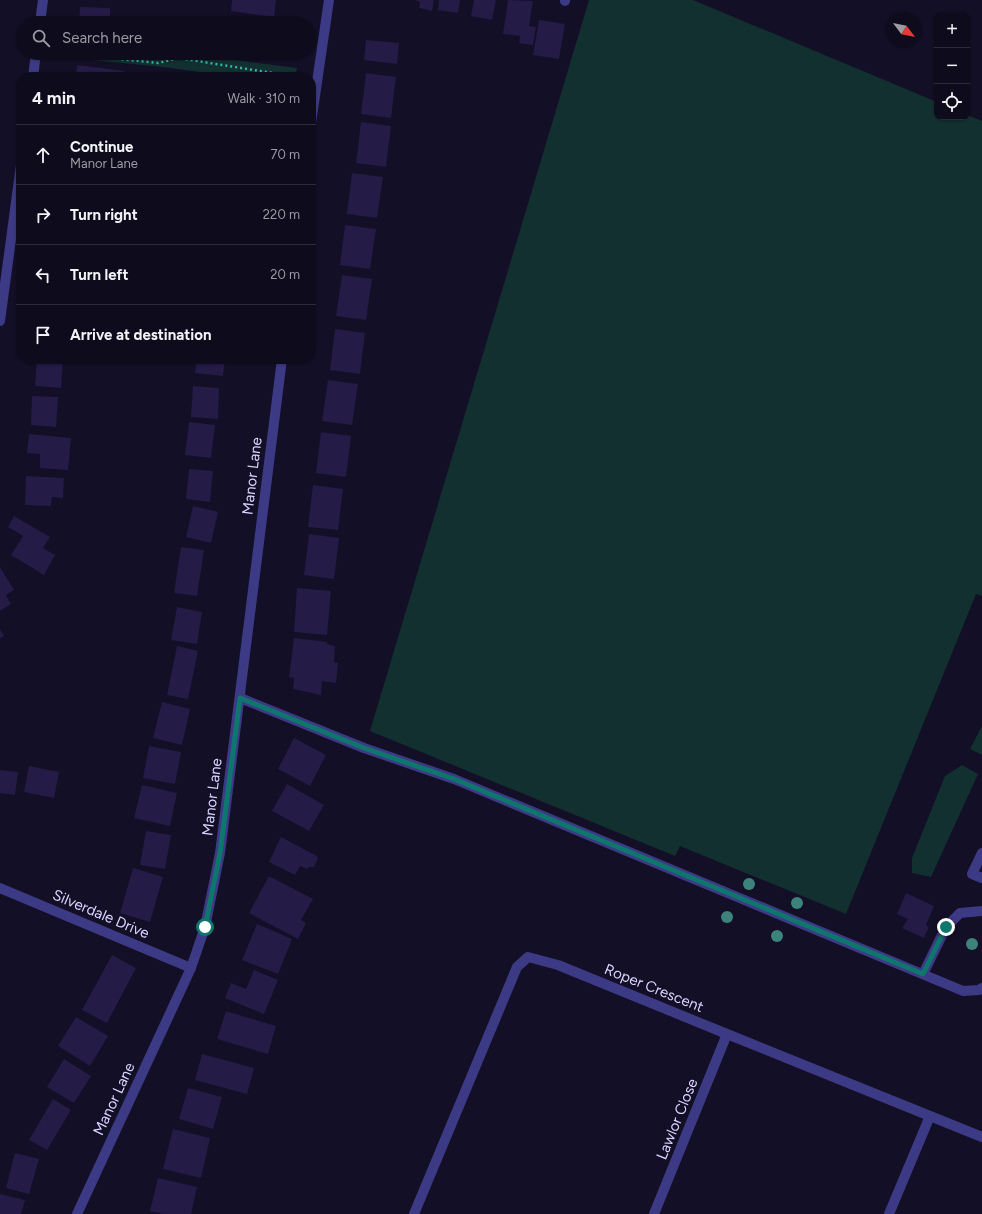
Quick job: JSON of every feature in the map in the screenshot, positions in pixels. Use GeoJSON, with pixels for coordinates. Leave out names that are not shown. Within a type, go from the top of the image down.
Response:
{"type":"FeatureCollection","features":[{"type":"Feature","properties":{"kind":"street"},"geometry":{"type":"LineString","coordinates":[[41,16],[43,0]]}},
{"type":"Feature","properties":{"kind":"street"},"geometry":{"type":"LineString","coordinates":[[316,89],[329,0]]}},
{"type":"Feature","properties":{"kind":"street"},"geometry":{"type":"LineString","coordinates":[[34,72],[35,60]]}},
{"type":"Feature","properties":{"kind":"street"},"geometry":{"type":"LineString","coordinates":[[0,321],[16,202]]}},
{"type":"Feature","properties":{"kind":"street","name":"Manor Lane"},"geometry":{"type":"LineString","coordinates":[[77,1214],[191,968],[205,927],[220,853],[281,364]]}},
{"type":"Feature","properties":{"kind":"street"},"geometry":{"type":"LineString","coordinates":[[240,698],[364,748],[454,779],[963,991],[979,990],[982,988]]}},
{"type":"Feature","properties":{"kind":"street"},"geometry":{"type":"LineString","coordinates":[[982,853],[972,874],[982,878]]}},
{"type":"Feature","properties":{"kind":"street","name":"Silverdale Drive"},"geometry":{"type":"LineString","coordinates":[[0,888],[191,968]]}},
{"type":"Feature","properties":{"kind":"street"},"geometry":{"type":"LineString","coordinates":[[923,974],[946,927],[960,913],[982,911]]}},
{"type":"Feature","properties":{"kind":"street","name":"Roper Crescent"},"geometry":{"type":"LineString","coordinates":[[414,1214],[517,967],[528,957],[558,965],[982,1137]]}},
{"type":"Feature","properties":{"kind":"street","name":"Lawlor Close"},"geometry":{"type":"LineString","coordinates":[[654,1214],[727,1034]]}},
{"type":"Feature","properties":{"kind":"street"},"geometry":{"type":"LineString","coordinates":[[889,1214],[930,1116]]}},
{"type":"Feature","properties":{"kind":"path"},"geometry":{"type":"LineString","coordinates":[[129,60],[158,63],[170,60]]}},
{"type":"Feature","properties":{"kind":"path"},"geometry":{"type":"LineString","coordinates":[[191,60],[266,72]]}},
{"type":"Feature","properties":{"kind":"green space"},"geometry":{"type":"Polygon","coordinates":[[[589,0],[693,0],[934,101],[934,120],[970,120],[970,116],[982,121],[982,596],[976,594],[846,914],[680,846],[675,856],[370,731],[589,0]]]}},
{"type":"Feature","properties":{"kind":"green space"},"geometry":{"type":"Polygon","coordinates":[[[92,60],[236,60],[297,68],[296,72],[200,72],[92,60]]]}},
{"type":"Feature","properties":{"kind":"green space"},"geometry":{"type":"Polygon","coordinates":[[[982,726],[982,755],[970,749],[982,726]]]}},
{"type":"Feature","properties":{"kind":"green space"},"geometry":{"type":"Polygon","coordinates":[[[962,765],[978,774],[931,877],[912,873],[912,858],[945,776],[962,765]]]}},
{"type":"Feature","properties":{"kind":"building"},"geometry":{"type":"Polygon","coordinates":[[[232,0],[276,0],[274,16],[231,11],[232,0]]]}},
{"type":"Feature","properties":{"kind":"building"},"geometry":{"type":"Polygon","coordinates":[[[415,0],[434,0],[432,11],[419,8],[420,2],[415,0]]]}},
{"type":"Feature","properties":{"kind":"building"},"geometry":{"type":"Polygon","coordinates":[[[439,0],[460,0],[458,13],[438,10],[439,0]]]}},
{"type":"Feature","properties":{"kind":"building"},"geometry":{"type":"Polygon","coordinates":[[[474,0],[496,0],[492,20],[471,16],[474,0]]]}},
{"type":"Feature","properties":{"kind":"building"},"geometry":{"type":"Polygon","coordinates":[[[508,0],[533,1],[529,26],[536,27],[533,45],[519,43],[520,36],[503,34],[508,0]]]}},
{"type":"Feature","properties":{"kind":"building"},"geometry":{"type":"Polygon","coordinates":[[[80,7],[110,8],[110,16],[79,16],[80,7]]]}},
{"type":"Feature","properties":{"kind":"building"},"geometry":{"type":"Polygon","coordinates":[[[539,20],[565,24],[559,59],[533,55],[539,20]]]}},
{"type":"Feature","properties":{"kind":"building"},"geometry":{"type":"Polygon","coordinates":[[[366,40],[399,43],[397,64],[364,60],[366,40]]]}},
{"type":"Feature","properties":{"kind":"building"},"geometry":{"type":"Polygon","coordinates":[[[77,65],[124,71],[124,72],[76,72],[77,65]]]}},
{"type":"Feature","properties":{"kind":"building"},"geometry":{"type":"Polygon","coordinates":[[[366,73],[396,77],[391,118],[361,114],[366,73]]]}},
{"type":"Feature","properties":{"kind":"building"},"geometry":{"type":"Polygon","coordinates":[[[361,122],[391,126],[386,167],[356,163],[361,122]]]}},
{"type":"Feature","properties":{"kind":"building"},"geometry":{"type":"Polygon","coordinates":[[[352,173],[383,177],[377,218],[347,214],[352,173]]]}},
{"type":"Feature","properties":{"kind":"building"},"geometry":{"type":"Polygon","coordinates":[[[345,225],[376,229],[370,269],[340,265],[345,225]]]}},
{"type":"Feature","properties":{"kind":"building"},"geometry":{"type":"Polygon","coordinates":[[[342,275],[372,279],[366,320],[336,316],[342,275]]]}},
{"type":"Feature","properties":{"kind":"building"},"geometry":{"type":"Polygon","coordinates":[[[335,329],[365,333],[360,374],[330,370],[335,329]]]}},
{"type":"Feature","properties":{"kind":"building"},"geometry":{"type":"Polygon","coordinates":[[[37,364],[63,364],[61,388],[35,386],[37,364]]]}},
{"type":"Feature","properties":{"kind":"building"},"geometry":{"type":"Polygon","coordinates":[[[196,364],[224,364],[223,376],[195,373],[196,364]]]}},
{"type":"Feature","properties":{"kind":"building"},"geometry":{"type":"Polygon","coordinates":[[[328,380],[358,384],[352,425],[322,421],[328,380]]]}},
{"type":"Feature","properties":{"kind":"building"},"geometry":{"type":"Polygon","coordinates":[[[193,386],[219,388],[218,419],[191,417],[193,386]]]}},
{"type":"Feature","properties":{"kind":"building"},"geometry":{"type":"Polygon","coordinates":[[[32,396],[58,397],[56,427],[31,425],[32,396]]]}},
{"type":"Feature","properties":{"kind":"building"},"geometry":{"type":"Polygon","coordinates":[[[189,422],[215,425],[211,458],[185,455],[189,422]]]}},
{"type":"Feature","properties":{"kind":"building"},"geometry":{"type":"Polygon","coordinates":[[[321,432],[351,436],[346,477],[316,473],[321,432]]]}},
{"type":"Feature","properties":{"kind":"building"},"geometry":{"type":"Polygon","coordinates":[[[29,434],[71,438],[68,470],[40,468],[40,454],[27,453],[29,434]]]}},
{"type":"Feature","properties":{"kind":"building"},"geometry":{"type":"Polygon","coordinates":[[[189,469],[213,471],[210,502],[186,499],[189,469]]]}},
{"type":"Feature","properties":{"kind":"building"},"geometry":{"type":"Polygon","coordinates":[[[26,476],[64,478],[63,498],[52,497],[51,506],[25,505],[26,476]]]}},
{"type":"Feature","properties":{"kind":"building"},"geometry":{"type":"Polygon","coordinates":[[[313,485],[343,489],[338,530],[308,527],[313,485]]]}},
{"type":"Feature","properties":{"kind":"building"},"geometry":{"type":"Polygon","coordinates":[[[193,506],[218,512],[211,543],[186,537],[193,506]]]}},
{"type":"Feature","properties":{"kind":"building"},"geometry":{"type":"Polygon","coordinates":[[[14,516],[50,537],[43,548],[55,555],[44,575],[11,555],[23,536],[8,527],[14,516]]]}},
{"type":"Feature","properties":{"kind":"building"},"geometry":{"type":"Polygon","coordinates":[[[309,534],[339,538],[334,579],[304,575],[309,534]]]}},
{"type":"Feature","properties":{"kind":"building"},"geometry":{"type":"Polygon","coordinates":[[[181,547],[204,550],[197,596],[174,593],[181,547]]]}},
{"type":"Feature","properties":{"kind":"building"},"geometry":{"type":"Polygon","coordinates":[[[0,567],[14,590],[6,595],[11,604],[0,611],[0,567]]]}},
{"type":"Feature","properties":{"kind":"building"},"geometry":{"type":"Polygon","coordinates":[[[297,588],[331,591],[327,635],[294,632],[297,588]]]}},
{"type":"Feature","properties":{"kind":"building"},"geometry":{"type":"Polygon","coordinates":[[[177,607],[202,612],[197,644],[171,640],[177,607]]]}},
{"type":"Feature","properties":{"kind":"building"},"geometry":{"type":"Polygon","coordinates":[[[0,629],[4,636],[0,638],[0,629]]]}},
{"type":"Feature","properties":{"kind":"building"},"geometry":{"type":"Polygon","coordinates":[[[294,638],[327,642],[327,644],[335,646],[334,662],[338,663],[336,683],[322,681],[321,695],[293,689],[294,678],[289,677],[294,638]]]}},
{"type":"Feature","properties":{"kind":"building"},"geometry":{"type":"Polygon","coordinates":[[[177,646],[198,651],[188,699],[167,695],[177,646]]]}},
{"type":"Feature","properties":{"kind":"building"},"geometry":{"type":"Polygon","coordinates":[[[162,702],[190,709],[182,745],[153,738],[162,702]]]}},
{"type":"Feature","properties":{"kind":"building"},"geometry":{"type":"Polygon","coordinates":[[[294,738],[326,755],[310,786],[278,769],[294,738]]]}},
{"type":"Feature","properties":{"kind":"building"},"geometry":{"type":"Polygon","coordinates":[[[149,746],[181,752],[175,784],[143,778],[149,746]]]}},
{"type":"Feature","properties":{"kind":"building"},"geometry":{"type":"Polygon","coordinates":[[[29,766],[59,772],[54,798],[24,792],[29,766]]]}},
{"type":"Feature","properties":{"kind":"building"},"geometry":{"type":"Polygon","coordinates":[[[0,770],[18,772],[15,795],[0,793],[0,770]]]}},
{"type":"Feature","properties":{"kind":"building"},"geometry":{"type":"Polygon","coordinates":[[[287,784],[324,805],[309,831],[272,811],[287,784]]]}},
{"type":"Feature","properties":{"kind":"building"},"geometry":{"type":"Polygon","coordinates":[[[142,785],[177,793],[170,826],[134,818],[142,785]]]}},
{"type":"Feature","properties":{"kind":"building"},"geometry":{"type":"Polygon","coordinates":[[[146,831],[171,835],[165,869],[140,865],[146,831]]]}},
{"type":"Feature","properties":{"kind":"building"},"geometry":{"type":"Polygon","coordinates":[[[281,837],[317,856],[318,858],[314,867],[309,867],[307,869],[300,866],[295,875],[269,862],[281,837]]]}},
{"type":"Feature","properties":{"kind":"building"},"geometry":{"type":"Polygon","coordinates":[[[133,868],[163,877],[150,922],[120,913],[133,868]]]}},
{"type":"Feature","properties":{"kind":"building"},"geometry":{"type":"Polygon","coordinates":[[[269,876],[313,899],[301,920],[306,923],[298,939],[249,913],[269,876]]]}},
{"type":"Feature","properties":{"kind":"building"},"geometry":{"type":"Polygon","coordinates":[[[906,893],[934,906],[926,925],[929,927],[924,938],[902,928],[908,919],[897,914],[906,893]]]}},
{"type":"Feature","properties":{"kind":"building"},"geometry":{"type":"Polygon","coordinates":[[[257,924],[292,939],[278,974],[242,960],[257,924]]]}},
{"type":"Feature","properties":{"kind":"building"},"geometry":{"type":"Polygon","coordinates":[[[112,955],[136,968],[107,1023],[82,1010],[112,955]]]}},
{"type":"Feature","properties":{"kind":"building"},"geometry":{"type":"Polygon","coordinates":[[[254,970],[278,980],[264,1014],[225,998],[231,983],[246,989],[254,970]]]}},
{"type":"Feature","properties":{"kind":"building"},"geometry":{"type":"Polygon","coordinates":[[[226,1011],[276,1026],[268,1054],[217,1039],[226,1011]]]}},
{"type":"Feature","properties":{"kind":"building"},"geometry":{"type":"Polygon","coordinates":[[[76,1017],[108,1036],[90,1066],[58,1046],[76,1017]]]}},
{"type":"Feature","properties":{"kind":"building"},"geometry":{"type":"Polygon","coordinates":[[[202,1054],[254,1068],[247,1094],[195,1080],[202,1054]]]}},
{"type":"Feature","properties":{"kind":"building"},"geometry":{"type":"Polygon","coordinates":[[[64,1059],[91,1076],[74,1103],[47,1087],[64,1059]]]}},
{"type":"Feature","properties":{"kind":"building"},"geometry":{"type":"Polygon","coordinates":[[[188,1088],[222,1097],[213,1129],[179,1119],[188,1088]]]}},
{"type":"Feature","properties":{"kind":"building"},"geometry":{"type":"Polygon","coordinates":[[[53,1099],[71,1110],[47,1150],[29,1140],[53,1099]]]}},
{"type":"Feature","properties":{"kind":"building"},"geometry":{"type":"Polygon","coordinates":[[[173,1129],[210,1138],[201,1178],[163,1169],[173,1129]]]}},
{"type":"Feature","properties":{"kind":"building"},"geometry":{"type":"Polygon","coordinates":[[[15,1153],[39,1159],[29,1194],[6,1188],[15,1153]]]}},
{"type":"Feature","properties":{"kind":"building"},"geometry":{"type":"Polygon","coordinates":[[[158,1178],[197,1187],[191,1214],[164,1214],[150,1211],[158,1178]]]}},
{"type":"Feature","properties":{"kind":"building"},"geometry":{"type":"Polygon","coordinates":[[[0,1194],[25,1200],[21,1214],[0,1214],[0,1194]]]}},
{"type":"Feature","properties":{"kind":"route"},"geometry":{"type":"LineString","coordinates":[[205,927],[220,853],[240,698],[364,748],[454,779],[923,974],[946,927]]}}]}
